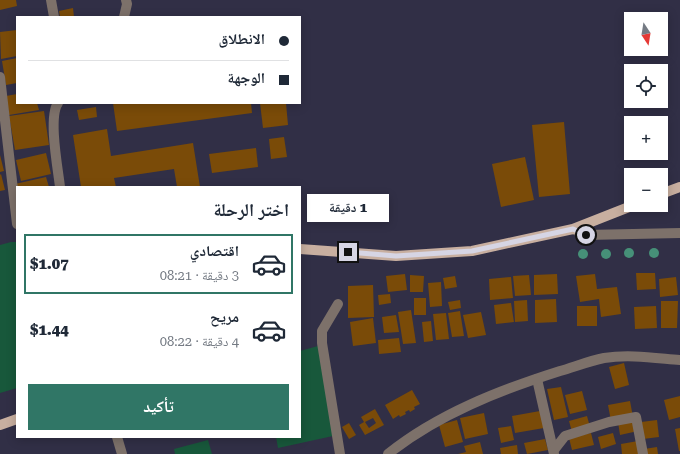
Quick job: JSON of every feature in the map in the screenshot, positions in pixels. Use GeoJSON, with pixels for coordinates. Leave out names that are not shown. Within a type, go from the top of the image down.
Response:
{"type":"FeatureCollection","features":[{"type":"Feature","properties":{"kind":"main road"},"geometry":{"type":"LineString","coordinates":[[668,191],[680,187]]}},
{"type":"Feature","properties":{"kind":"main road"},"geometry":{"type":"LineString","coordinates":[[301,249],[396,256],[472,251],[573,229],[624,209]]}},
{"type":"Feature","properties":{"kind":"main road"},"geometry":{"type":"LineString","coordinates":[[0,425],[16,419]]}},
{"type":"Feature","properties":{"kind":"street"},"geometry":{"type":"LineString","coordinates":[[51,0],[54,16]]}},
{"type":"Feature","properties":{"kind":"street"},"geometry":{"type":"LineString","coordinates":[[124,16],[127,4],[126,0]]}},
{"type":"Feature","properties":{"kind":"street"},"geometry":{"type":"LineString","coordinates":[[0,77],[16,215]]}},
{"type":"Feature","properties":{"kind":"street"},"geometry":{"type":"LineString","coordinates":[[57,104],[54,112],[54,127],[60,186]]}},
{"type":"Feature","properties":{"kind":"street"},"geometry":{"type":"LineString","coordinates":[[573,229],[586,235],[680,233]]}},
{"type":"Feature","properties":{"kind":"street"},"geometry":{"type":"LineString","coordinates":[[338,304],[322,331],[322,343],[340,454]]}},
{"type":"Feature","properties":{"kind":"street"},"geometry":{"type":"LineString","coordinates":[[388,454],[422,430],[485,398],[537,379],[603,358],[628,356],[680,360]]}},
{"type":"Feature","properties":{"kind":"street"},"geometry":{"type":"LineString","coordinates":[[537,379],[554,452]]}},
{"type":"Feature","properties":{"kind":"street"},"geometry":{"type":"LineString","coordinates":[[554,452],[565,436],[609,422],[636,417],[643,454]]}},
{"type":"Feature","properties":{"kind":"street"},"geometry":{"type":"LineString","coordinates":[[117,438],[122,454]]}},
{"type":"Feature","properties":{"kind":"green space"},"geometry":{"type":"Polygon","coordinates":[[[16,242],[16,388],[0,393],[0,245],[16,242]]]}},
{"type":"Feature","properties":{"kind":"green space"},"geometry":{"type":"Polygon","coordinates":[[[318,346],[333,436],[278,448],[276,438],[301,438],[301,351],[318,346]]]}},
{"type":"Feature","properties":{"kind":"green space"},"geometry":{"type":"Polygon","coordinates":[[[208,440],[212,454],[175,454],[174,449],[208,440]]]}},
{"type":"Feature","properties":{"kind":"building"},"geometry":{"type":"Polygon","coordinates":[[[0,0],[16,0],[17,6],[0,10],[0,0]]]}},
{"type":"Feature","properties":{"kind":"building"},"geometry":{"type":"Polygon","coordinates":[[[73,8],[74,16],[60,16],[59,11],[73,8]]]}},
{"type":"Feature","properties":{"kind":"building"},"geometry":{"type":"Polygon","coordinates":[[[16,30],[16,56],[1,59],[0,32],[16,30]]]}},
{"type":"Feature","properties":{"kind":"building"},"geometry":{"type":"Polygon","coordinates":[[[16,58],[16,83],[6,85],[2,61],[16,58]]]}},
{"type":"Feature","properties":{"kind":"building"},"geometry":{"type":"Polygon","coordinates":[[[16,94],[16,104],[37,104],[39,110],[9,115],[6,96],[16,94]]]}},
{"type":"Feature","properties":{"kind":"building"},"geometry":{"type":"Polygon","coordinates":[[[113,104],[251,104],[252,113],[117,131],[113,104]]]}},
{"type":"Feature","properties":{"kind":"building"},"geometry":{"type":"Polygon","coordinates":[[[260,104],[286,104],[288,125],[263,128],[260,104]]]}},
{"type":"Feature","properties":{"kind":"building"},"geometry":{"type":"Polygon","coordinates":[[[96,107],[97,117],[79,120],[77,110],[96,107]]]}},
{"type":"Feature","properties":{"kind":"building"},"geometry":{"type":"Polygon","coordinates":[[[44,111],[49,145],[15,150],[9,116],[44,111]]]}},
{"type":"Feature","properties":{"kind":"building"},"geometry":{"type":"Polygon","coordinates":[[[564,122],[570,194],[539,197],[532,125],[564,122]]]}},
{"type":"Feature","properties":{"kind":"building"},"geometry":{"type":"Polygon","coordinates":[[[107,129],[111,156],[193,143],[200,186],[177,186],[174,169],[114,178],[116,186],[81,186],[73,135],[107,129]]]}},
{"type":"Feature","properties":{"kind":"building"},"geometry":{"type":"Polygon","coordinates":[[[284,137],[287,157],[271,159],[269,139],[284,137]]]}},
{"type":"Feature","properties":{"kind":"building"},"geometry":{"type":"Polygon","coordinates":[[[256,148],[258,167],[212,173],[209,154],[256,148]]]}},
{"type":"Feature","properties":{"kind":"building"},"geometry":{"type":"Polygon","coordinates":[[[46,153],[51,174],[21,181],[16,160],[46,153]]]}},
{"type":"Feature","properties":{"kind":"building"},"geometry":{"type":"Polygon","coordinates":[[[0,155],[4,171],[0,172],[0,155]]]}},
{"type":"Feature","properties":{"kind":"building"},"geometry":{"type":"Polygon","coordinates":[[[525,157],[534,200],[501,207],[492,164],[525,157]]]}},
{"type":"Feature","properties":{"kind":"building"},"geometry":{"type":"Polygon","coordinates":[[[1,174],[5,190],[0,191],[0,175],[1,174]]]}},
{"type":"Feature","properties":{"kind":"building"},"geometry":{"type":"Polygon","coordinates":[[[46,177],[49,186],[16,187],[15,184],[46,177]]]}},
{"type":"Feature","properties":{"kind":"building"},"geometry":{"type":"Polygon","coordinates":[[[636,273],[655,273],[656,289],[637,290],[636,273]]]}},
{"type":"Feature","properties":{"kind":"building"},"geometry":{"type":"Polygon","coordinates":[[[405,274],[407,290],[388,292],[386,276],[405,274]]]}},
{"type":"Feature","properties":{"kind":"building"},"geometry":{"type":"Polygon","coordinates":[[[557,274],[558,294],[534,295],[534,275],[557,274]]]}},
{"type":"Feature","properties":{"kind":"building"},"geometry":{"type":"Polygon","coordinates":[[[595,274],[597,289],[617,287],[621,314],[601,317],[599,299],[580,302],[576,276],[595,274]]]}},
{"type":"Feature","properties":{"kind":"building"},"geometry":{"type":"Polygon","coordinates":[[[410,275],[424,276],[423,292],[410,292],[410,275]]]}},
{"type":"Feature","properties":{"kind":"building"},"geometry":{"type":"Polygon","coordinates":[[[529,275],[531,295],[515,296],[513,276],[529,275]]]}},
{"type":"Feature","properties":{"kind":"building"},"geometry":{"type":"Polygon","coordinates":[[[455,276],[457,287],[445,289],[443,278],[455,276]]]}},
{"type":"Feature","properties":{"kind":"building"},"geometry":{"type":"Polygon","coordinates":[[[511,277],[513,298],[490,300],[489,279],[511,277]]]}},
{"type":"Feature","properties":{"kind":"building"},"geometry":{"type":"Polygon","coordinates":[[[676,277],[678,295],[660,297],[659,279],[676,277]]]}},
{"type":"Feature","properties":{"kind":"building"},"geometry":{"type":"Polygon","coordinates":[[[441,282],[442,306],[430,307],[428,283],[441,282]]]}},
{"type":"Feature","properties":{"kind":"building"},"geometry":{"type":"Polygon","coordinates":[[[373,285],[374,317],[348,318],[348,286],[373,285]]]}},
{"type":"Feature","properties":{"kind":"building"},"geometry":{"type":"Polygon","coordinates":[[[390,294],[391,303],[379,305],[378,295],[390,294]]]}},
{"type":"Feature","properties":{"kind":"building"},"geometry":{"type":"Polygon","coordinates":[[[414,298],[426,298],[426,315],[414,315],[414,298]]]}},
{"type":"Feature","properties":{"kind":"building"},"geometry":{"type":"Polygon","coordinates":[[[556,299],[557,322],[535,323],[535,300],[556,299]]]}},
{"type":"Feature","properties":{"kind":"building"},"geometry":{"type":"Polygon","coordinates":[[[460,300],[461,308],[450,310],[448,302],[460,300]]]}},
{"type":"Feature","properties":{"kind":"building"},"geometry":{"type":"Polygon","coordinates":[[[527,300],[528,321],[515,322],[514,301],[527,300]]]}},
{"type":"Feature","properties":{"kind":"building"},"geometry":{"type":"Polygon","coordinates":[[[661,301],[678,301],[677,328],[661,328],[661,301]]]}},
{"type":"Feature","properties":{"kind":"building"},"geometry":{"type":"Polygon","coordinates":[[[511,303],[514,322],[496,324],[494,305],[511,303]]]}},
{"type":"Feature","properties":{"kind":"building"},"geometry":{"type":"Polygon","coordinates":[[[577,306],[597,306],[597,326],[577,326],[577,306]]]}},
{"type":"Feature","properties":{"kind":"building"},"geometry":{"type":"Polygon","coordinates":[[[656,306],[657,328],[635,329],[634,307],[656,306]]]}},
{"type":"Feature","properties":{"kind":"building"},"geometry":{"type":"Polygon","coordinates":[[[411,310],[416,343],[403,344],[398,312],[411,310]]]}},
{"type":"Feature","properties":{"kind":"building"},"geometry":{"type":"Polygon","coordinates":[[[460,311],[464,336],[452,337],[448,313],[460,311]]]}},
{"type":"Feature","properties":{"kind":"building"},"geometry":{"type":"Polygon","coordinates":[[[481,312],[486,335],[468,338],[463,315],[481,312]]]}},
{"type":"Feature","properties":{"kind":"building"},"geometry":{"type":"Polygon","coordinates":[[[446,313],[449,339],[436,340],[433,314],[446,313]]]}},
{"type":"Feature","properties":{"kind":"building"},"geometry":{"type":"Polygon","coordinates":[[[396,315],[399,332],[384,333],[382,317],[396,315]]]}},
{"type":"Feature","properties":{"kind":"building"},"geometry":{"type":"Polygon","coordinates":[[[373,318],[376,343],[353,346],[350,322],[373,318]]]}},
{"type":"Feature","properties":{"kind":"building"},"geometry":{"type":"Polygon","coordinates":[[[431,321],[433,341],[424,342],[422,322],[431,321]]]}},
{"type":"Feature","properties":{"kind":"building"},"geometry":{"type":"Polygon","coordinates":[[[399,338],[401,352],[379,354],[378,340],[399,338]]]}},
{"type":"Feature","properties":{"kind":"building"},"geometry":{"type":"Polygon","coordinates":[[[624,363],[629,385],[615,389],[609,367],[624,363]]]}},
{"type":"Feature","properties":{"kind":"building"},"geometry":{"type":"Polygon","coordinates":[[[561,387],[568,417],[554,420],[547,389],[561,387]]]}},
{"type":"Feature","properties":{"kind":"building"},"geometry":{"type":"Polygon","coordinates":[[[412,390],[420,404],[414,407],[415,409],[410,412],[409,410],[405,412],[406,414],[400,417],[399,415],[393,419],[385,405],[412,390]]]}},
{"type":"Feature","properties":{"kind":"building"},"geometry":{"type":"Polygon","coordinates":[[[582,391],[587,410],[570,414],[565,395],[582,391]]]}},
{"type":"Feature","properties":{"kind":"building"},"geometry":{"type":"Polygon","coordinates":[[[680,396],[680,417],[669,420],[664,400],[680,396]]]}},
{"type":"Feature","properties":{"kind":"building"},"geometry":{"type":"Polygon","coordinates":[[[630,401],[633,417],[611,421],[608,405],[630,401]]]}},
{"type":"Feature","properties":{"kind":"building"},"geometry":{"type":"Polygon","coordinates":[[[375,409],[384,425],[365,435],[359,425],[364,422],[361,417],[375,409]],[[373,418],[365,422],[369,428],[376,423],[373,418]]]}},
{"type":"Feature","properties":{"kind":"building"},"geometry":{"type":"Polygon","coordinates":[[[540,411],[544,428],[515,433],[512,416],[540,411]]]}},
{"type":"Feature","properties":{"kind":"building"},"geometry":{"type":"Polygon","coordinates":[[[484,413],[488,434],[465,439],[460,418],[484,413]]]}},
{"type":"Feature","properties":{"kind":"building"},"geometry":{"type":"Polygon","coordinates":[[[587,416],[590,427],[572,432],[569,421],[587,416]]]}},
{"type":"Feature","properties":{"kind":"building"},"geometry":{"type":"Polygon","coordinates":[[[635,419],[638,431],[620,435],[618,422],[635,419]]]}},
{"type":"Feature","properties":{"kind":"building"},"geometry":{"type":"Polygon","coordinates":[[[457,420],[463,442],[445,447],[439,425],[457,420]]]}},
{"type":"Feature","properties":{"kind":"building"},"geometry":{"type":"Polygon","coordinates":[[[657,420],[659,437],[643,439],[641,422],[657,420]]]}},
{"type":"Feature","properties":{"kind":"building"},"geometry":{"type":"Polygon","coordinates":[[[349,423],[356,435],[349,439],[342,427],[349,423]]]}},
{"type":"Feature","properties":{"kind":"building"},"geometry":{"type":"Polygon","coordinates":[[[511,426],[514,440],[501,443],[498,428],[511,426]]]}},
{"type":"Feature","properties":{"kind":"building"},"geometry":{"type":"Polygon","coordinates":[[[680,428],[680,451],[679,451],[675,429],[680,428]]]}},
{"type":"Feature","properties":{"kind":"building"},"geometry":{"type":"Polygon","coordinates":[[[591,433],[594,445],[572,450],[569,438],[591,433]]]}},
{"type":"Feature","properties":{"kind":"building"},"geometry":{"type":"Polygon","coordinates":[[[613,433],[616,444],[601,449],[598,437],[613,433]]]}},
{"type":"Feature","properties":{"kind":"building"},"geometry":{"type":"Polygon","coordinates":[[[545,439],[548,450],[527,454],[524,443],[545,439]]]}},
{"type":"Feature","properties":{"kind":"building"},"geometry":{"type":"Polygon","coordinates":[[[638,441],[640,454],[622,454],[621,444],[638,441]]]}},
{"type":"Feature","properties":{"kind":"building"},"geometry":{"type":"Polygon","coordinates":[[[480,442],[483,454],[458,454],[466,452],[464,446],[480,442]]]}},
{"type":"Feature","properties":{"kind":"building"},"geometry":{"type":"Polygon","coordinates":[[[517,445],[518,454],[501,454],[500,448],[517,445]]]}},
{"type":"Feature","properties":{"kind":"building"},"geometry":{"type":"Polygon","coordinates":[[[657,447],[658,454],[645,454],[644,449],[657,447]]]}},
{"type":"Feature","properties":{"kind":"route"},"geometry":{"type":"LineString","coordinates":[[348,252],[396,256],[472,251],[573,229],[586,235]]}}]}
